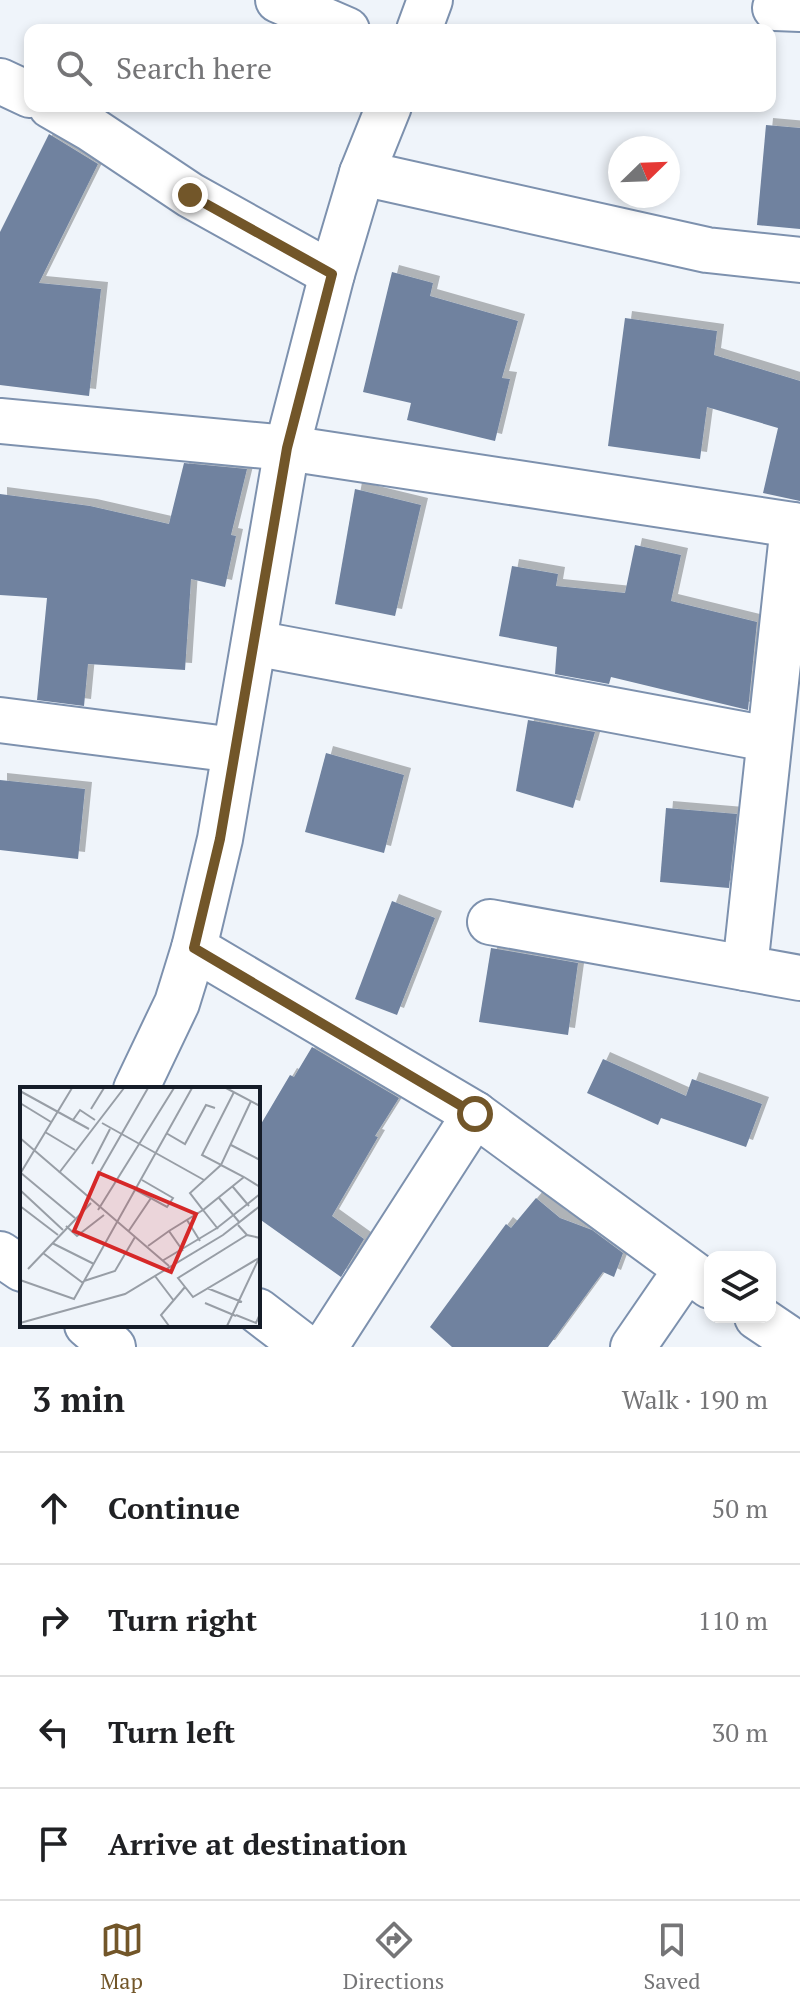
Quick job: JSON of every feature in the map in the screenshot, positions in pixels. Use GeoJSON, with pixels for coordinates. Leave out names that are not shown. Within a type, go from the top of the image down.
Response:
{"type":"FeatureCollection","features":[{"type":"Feature","properties":{"kind":"street"},"geometry":{"type":"LineString","coordinates":[[278,0],[333,24]]}},
{"type":"Feature","properties":{"kind":"street"},"geometry":{"type":"LineString","coordinates":[[421,24],[430,0]]}},
{"type":"Feature","properties":{"kind":"street"},"geometry":{"type":"LineString","coordinates":[[0,81],[24,92]]}},
{"type":"Feature","properties":{"kind":"street"},"geometry":{"type":"LineString","coordinates":[[61,112],[190,195],[332,274]]}},
{"type":"Feature","properties":{"kind":"street"},"geometry":{"type":"LineString","coordinates":[[137,1087],[177,1003],[194,948],[220,839],[287,448],[332,274],[362,173],[387,112]]}},
{"type":"Feature","properties":{"kind":"street"},"geometry":{"type":"LineString","coordinates":[[362,173],[707,250],[800,260]]}},
{"type":"Feature","properties":{"kind":"street"},"geometry":{"type":"LineString","coordinates":[[0,421],[287,448],[796,525],[768,739],[745,968]]}},
{"type":"Feature","properties":{"kind":"street"},"geometry":{"type":"LineString","coordinates":[[254,643],[768,739]]}},
{"type":"Feature","properties":{"kind":"street"},"geometry":{"type":"LineString","coordinates":[[0,720],[235,750]]}},
{"type":"Feature","properties":{"kind":"street"},"geometry":{"type":"LineString","coordinates":[[490,922],[800,978]]}},
{"type":"Feature","properties":{"kind":"street"},"geometry":{"type":"LineString","coordinates":[[194,948],[475,1114],[698,1278],[633,1347]]}},
{"type":"Feature","properties":{"kind":"street"},"geometry":{"type":"LineString","coordinates":[[325,1347],[475,1114]]}},
{"type":"Feature","properties":{"kind":"street"},"geometry":{"type":"LineString","coordinates":[[0,1254],[20,1268]]}},
{"type":"Feature","properties":{"kind":"street"},"geometry":{"type":"LineString","coordinates":[[260,1313],[305,1347]]}},
{"type":"Feature","properties":{"kind":"street"},"geometry":{"type":"LineString","coordinates":[[766,1323],[800,1346]]}},
{"type":"Feature","properties":{"kind":"street"},"geometry":{"type":"LineString","coordinates":[[89,1327],[113,1347]]}},
{"type":"Feature","properties":{"kind":"building"},"geometry":{"type":"Polygon","coordinates":[[[766,125],[800,128],[800,229],[757,225],[766,125]]]}},
{"type":"Feature","properties":{"kind":"building"},"geometry":{"type":"Polygon","coordinates":[[[49,134],[98,164],[39,283],[101,289],[89,396],[0,385],[0,232],[49,134]]]}},
{"type":"Feature","properties":{"kind":"building"},"geometry":{"type":"Polygon","coordinates":[[[392,272],[433,283],[430,296],[518,321],[502,378],[510,379],[495,441],[407,420],[411,403],[363,392],[392,272]]]}},
{"type":"Feature","properties":{"kind":"building"},"geometry":{"type":"Polygon","coordinates":[[[625,318],[717,331],[714,355],[800,381],[800,501],[763,493],[778,428],[707,407],[700,459],[608,446],[625,318]]]}},
{"type":"Feature","properties":{"kind":"building"},"geometry":{"type":"Polygon","coordinates":[[[184,463],[247,469],[231,535],[236,536],[225,587],[191,579],[185,670],[88,664],[84,706],[37,700],[47,598],[0,595],[0,494],[90,506],[169,524],[184,463]]]}},
{"type":"Feature","properties":{"kind":"building"},"geometry":{"type":"Polygon","coordinates":[[[355,489],[421,505],[395,616],[335,604],[355,489]]]}},
{"type":"Feature","properties":{"kind":"building"},"geometry":{"type":"Polygon","coordinates":[[[635,545],[681,555],[671,601],[757,622],[748,710],[611,677],[609,684],[555,674],[557,647],[499,636],[512,566],[558,574],[556,586],[625,593],[635,545]]]}},
{"type":"Feature","properties":{"kind":"building"},"geometry":{"type":"Polygon","coordinates":[[[528,720],[595,732],[573,808],[516,791],[528,720]]]}},
{"type":"Feature","properties":{"kind":"building"},"geometry":{"type":"Polygon","coordinates":[[[326,753],[404,775],[384,853],[305,832],[326,753]]]}},
{"type":"Feature","properties":{"kind":"building"},"geometry":{"type":"Polygon","coordinates":[[[0,780],[85,789],[78,859],[0,850],[0,780]]]}},
{"type":"Feature","properties":{"kind":"building"},"geometry":{"type":"Polygon","coordinates":[[[666,808],[737,814],[729,888],[660,882],[666,808]]]}},
{"type":"Feature","properties":{"kind":"building"},"geometry":{"type":"Polygon","coordinates":[[[392,901],[435,918],[397,1015],[355,999],[392,901]]]}},
{"type":"Feature","properties":{"kind":"building"},"geometry":{"type":"Polygon","coordinates":[[[491,948],[578,963],[568,1035],[479,1022],[491,948]]]}},
{"type":"Feature","properties":{"kind":"building"},"geometry":{"type":"Polygon","coordinates":[[[312,1047],[399,1098],[332,1216],[364,1239],[341,1277],[260,1219],[260,1126],[290,1075],[294,1077],[312,1047]]]}},
{"type":"Feature","properties":{"kind":"building"},"geometry":{"type":"Polygon","coordinates":[[[603,1059],[686,1096],[692,1079],[762,1104],[746,1147],[661,1118],[658,1125],[587,1093],[603,1059]]]}},
{"type":"Feature","properties":{"kind":"building"},"geometry":{"type":"Polygon","coordinates":[[[536,1198],[560,1218],[592,1230],[623,1253],[614,1277],[603,1272],[548,1347],[452,1347],[430,1327],[506,1224],[511,1228],[536,1198]]]}},
{"type":"Feature","properties":{"kind":"route"},"geometry":{"type":"LineString","coordinates":[[190,195],[332,274],[287,448],[220,839],[194,948],[475,1114]]}}]}
